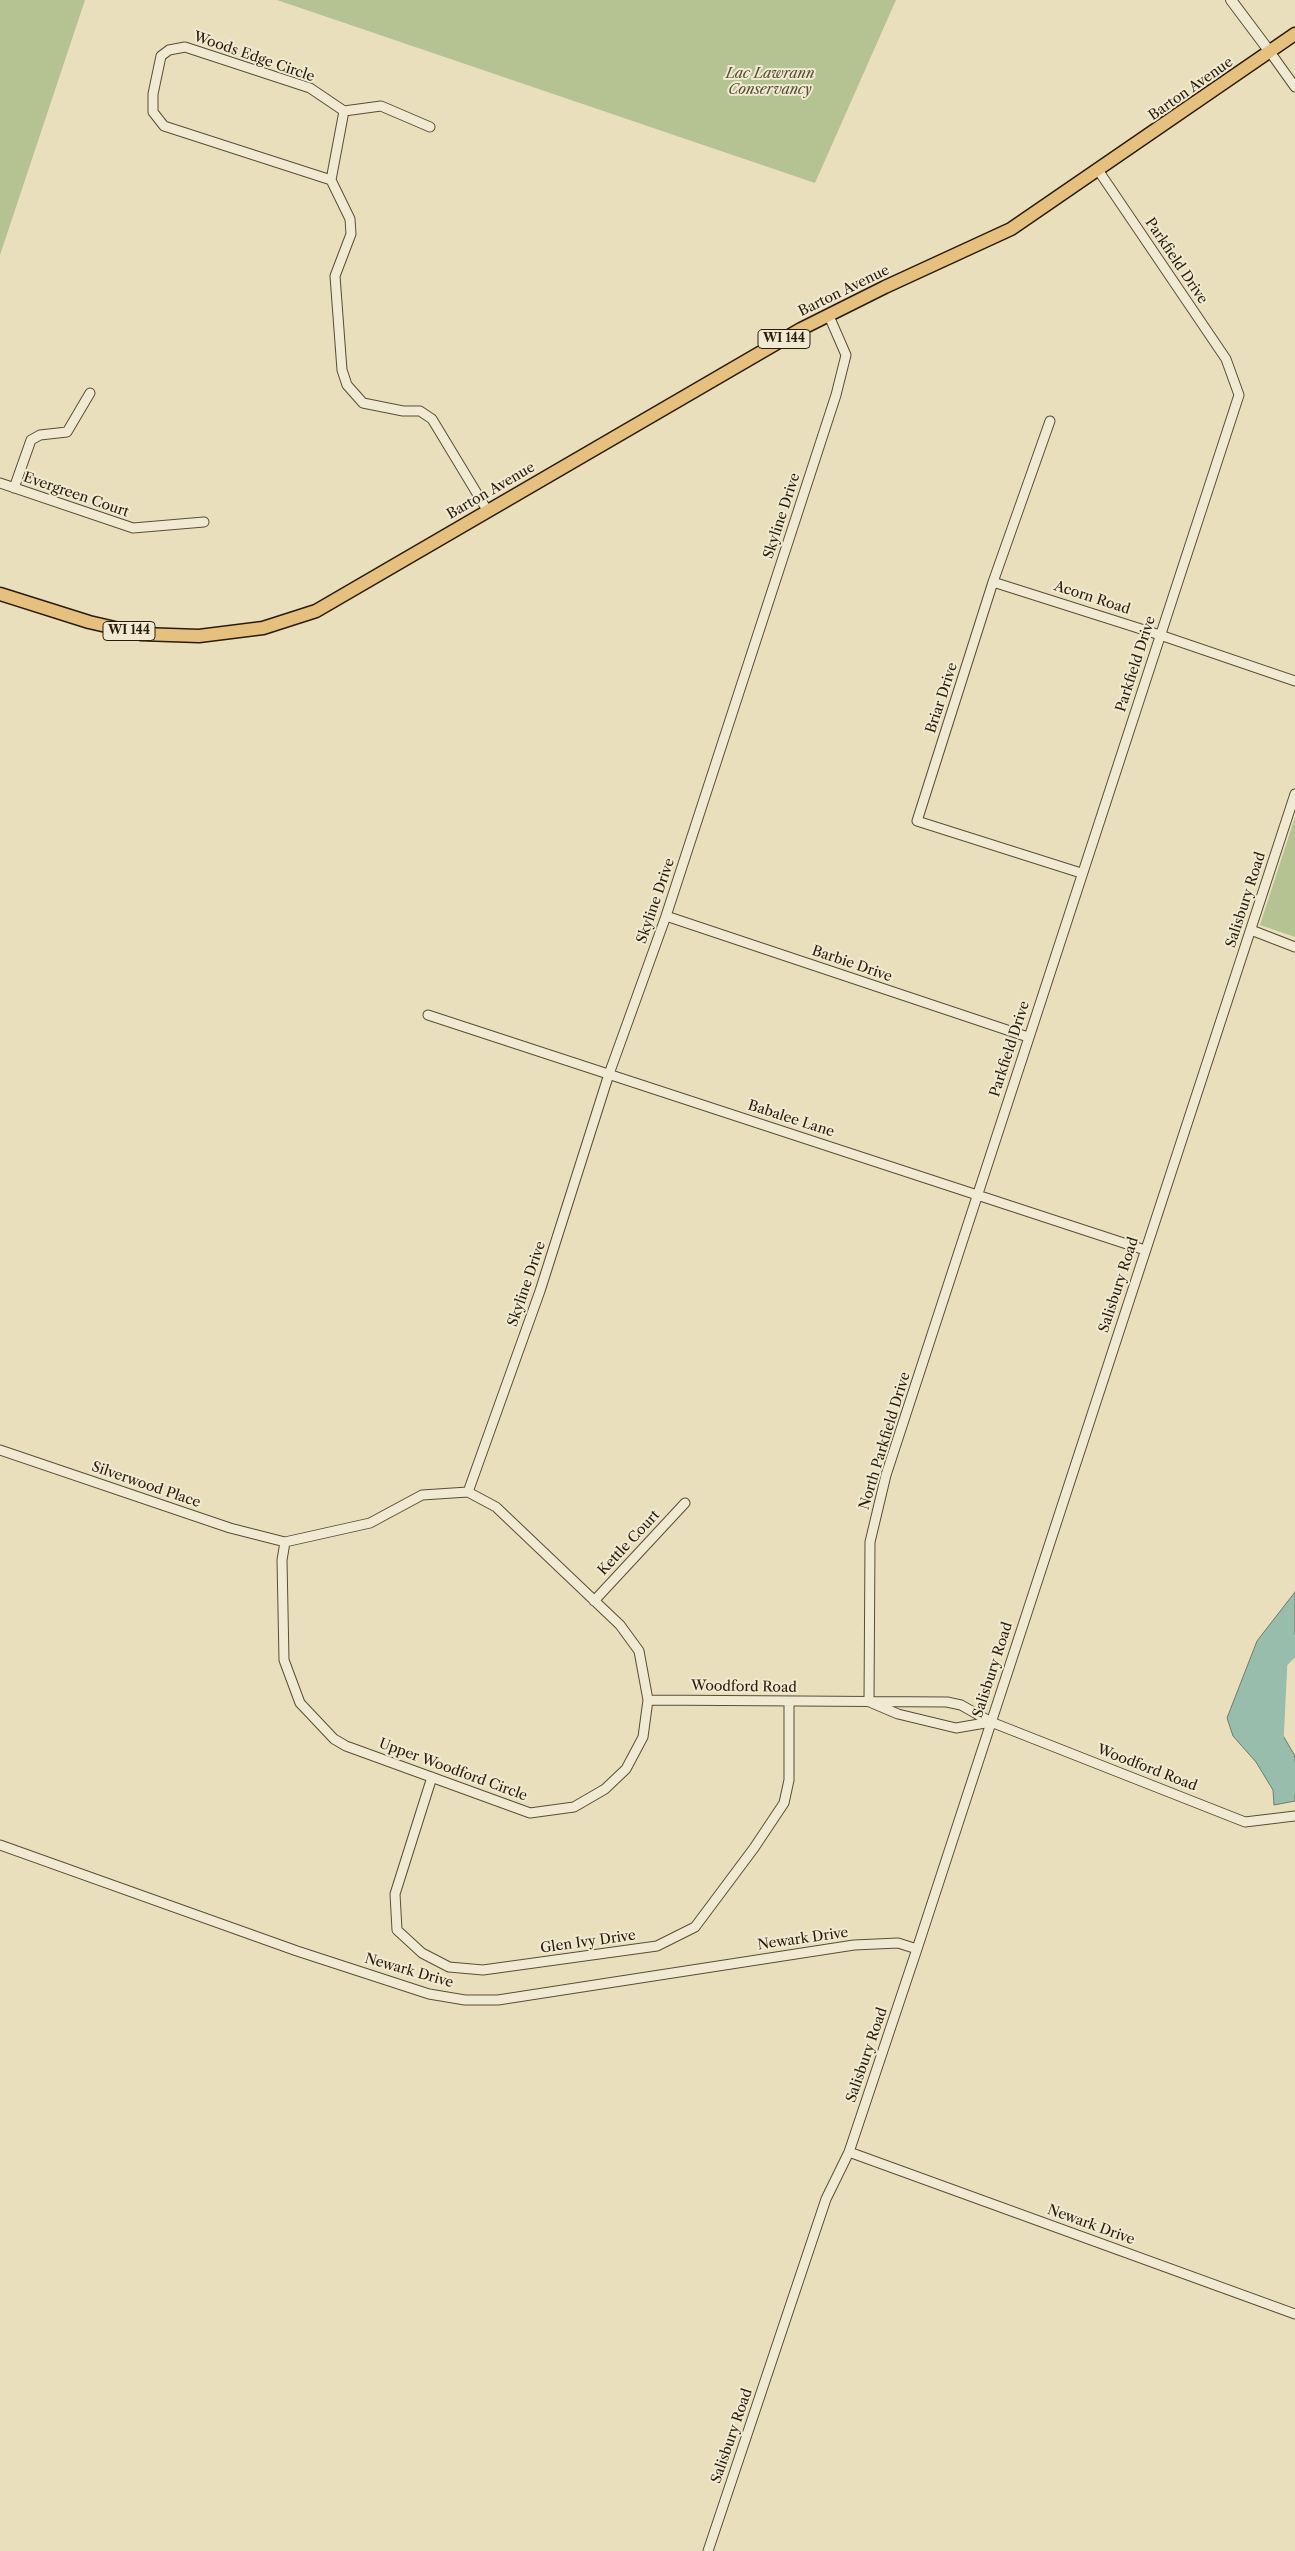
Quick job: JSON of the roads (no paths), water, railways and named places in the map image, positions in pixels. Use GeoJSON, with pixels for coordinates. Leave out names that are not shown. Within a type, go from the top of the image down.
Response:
{"type":"FeatureCollection","features":[{"type":"Feature","properties":{"kind":"main road","name":"Barton Avenue"},"geometry":{"type":"LineString","coordinates":[[0,594],[89,622],[141,634],[200,636],[263,628],[316,611],[801,329],[885,287],[998,236],[1098,170],[1295,34]]}},
{"type":"Feature","properties":{"kind":"street"},"geometry":{"type":"LineString","coordinates":[[1231,0],[1295,87]]}},
{"type":"Feature","properties":{"kind":"street","name":"Woods Edge Circle"},"geometry":{"type":"LineString","coordinates":[[331,180],[164,126],[153,112],[153,94],[161,56],[169,50],[185,47],[310,88],[344,111]]}},
{"type":"Feature","properties":{"kind":"street"},"geometry":{"type":"LineString","coordinates":[[430,127],[381,106],[344,111],[331,180],[350,219],[351,234],[335,276],[342,370],[347,385],[364,403],[403,411],[420,411],[432,419],[487,510]]}},
{"type":"Feature","properties":{"kind":"street","name":"Parkfield Drive"},"geometry":{"type":"LineString","coordinates":[[977,1196],[1081,873],[1239,395],[1226,359],[1098,170]]}},
{"type":"Feature","properties":{"kind":"street","name":"Skyline Drive"},"geometry":{"type":"LineString","coordinates":[[468,1492],[540,1291],[609,1074],[666,916],[838,387],[846,355],[829,316]]}},
{"type":"Feature","properties":{"kind":"street"},"geometry":{"type":"LineString","coordinates":[[14,488],[31,440],[40,435],[67,432],[90,393]]}},
{"type":"Feature","properties":{"kind":"street","name":"Briar Drive"},"geometry":{"type":"LineString","coordinates":[[1050,421],[993,582],[917,821],[1081,873]]}},
{"type":"Feature","properties":{"kind":"street","name":"Evergreen Court"},"geometry":{"type":"LineString","coordinates":[[0,483],[133,528],[204,522]]}},
{"type":"Feature","properties":{"kind":"street","name":"Acorn Road"},"geometry":{"type":"LineString","coordinates":[[993,582],[1160,634],[1295,681]]}},
{"type":"Feature","properties":{"kind":"street","name":"Salisbury Road"},"geometry":{"type":"LineString","coordinates":[[708,2551],[826,2199],[849,2152],[918,1949],[1295,794]]}},
{"type":"Feature","properties":{"kind":"street","name":"Barbie Drive"},"geometry":{"type":"LineString","coordinates":[[666,916],[1028,1038]]}},
{"type":"Feature","properties":{"kind":"street"},"geometry":{"type":"LineString","coordinates":[[1250,930],[1295,947]]}},
{"type":"Feature","properties":{"kind":"street","name":"Babalee Lane"},"geometry":{"type":"LineString","coordinates":[[428,1015],[1145,1250]]}},
{"type":"Feature","properties":{"kind":"street","name":"North Parkfield Drive"},"geometry":{"type":"LineString","coordinates":[[869,1702],[870,1542],[886,1475],[977,1196]]}},
{"type":"Feature","properties":{"kind":"street","name":"Silverwood Place"},"geometry":{"type":"LineString","coordinates":[[0,1450],[230,1528],[285,1542]]}},
{"type":"Feature","properties":{"kind":"street"},"geometry":{"type":"LineString","coordinates":[[285,1542],[370,1523],[422,1495],[468,1492]]}},
{"type":"Feature","properties":{"kind":"street","name":"Upper Woodford Circle"},"geometry":{"type":"LineString","coordinates":[[285,1542],[282,1560],[284,1660],[300,1703],[334,1739],[530,1813],[574,1807],[605,1790],[626,1769],[643,1737],[648,1700],[639,1651],[620,1624],[594,1602],[496,1507],[468,1492]]}},
{"type":"Feature","properties":{"kind":"street","name":"Kettle Court"},"geometry":{"type":"LineString","coordinates":[[594,1602],[685,1503]]}},
{"type":"Feature","properties":{"kind":"street","name":"Woodford Road"},"geometry":{"type":"LineString","coordinates":[[648,1700],[947,1702],[961,1705],[991,1722],[1245,1822],[1295,1816]]}},
{"type":"Feature","properties":{"kind":"street","name":"Glen Ivy Drive"},"geometry":{"type":"LineString","coordinates":[[432,1777],[395,1894],[397,1930],[422,1953],[449,1967],[483,1970],[657,1946],[695,1927],[754,1848],[784,1803],[789,1780],[789,1702]]}},
{"type":"Feature","properties":{"kind":"street","name":"Woodford Road"},"geometry":{"type":"LineString","coordinates":[[869,1702],[898,1714],[956,1728],[991,1722]]}},
{"type":"Feature","properties":{"kind":"street","name":"Newark Drive"},"geometry":{"type":"LineString","coordinates":[[0,1845],[297,1952],[429,1994],[465,2000],[498,2000],[854,1945],[898,1944],[918,1949]]}},
{"type":"Feature","properties":{"kind":"street","name":"Newark Drive"},"geometry":{"type":"LineString","coordinates":[[849,2152],[1295,2314]]}},
{"type":"Feature","properties":{"kind":"waterway"},"geometry":{"type":"LineString","coordinates":[[1295,1644],[1278,1661],[1274,1742],[1295,1785]]}},
{"type":"Feature","properties":{"kind":"park label","name":"Lac Lawrann Conservancy"},"geometry":{"type":"Point","coordinates":[770,82]}}]}
